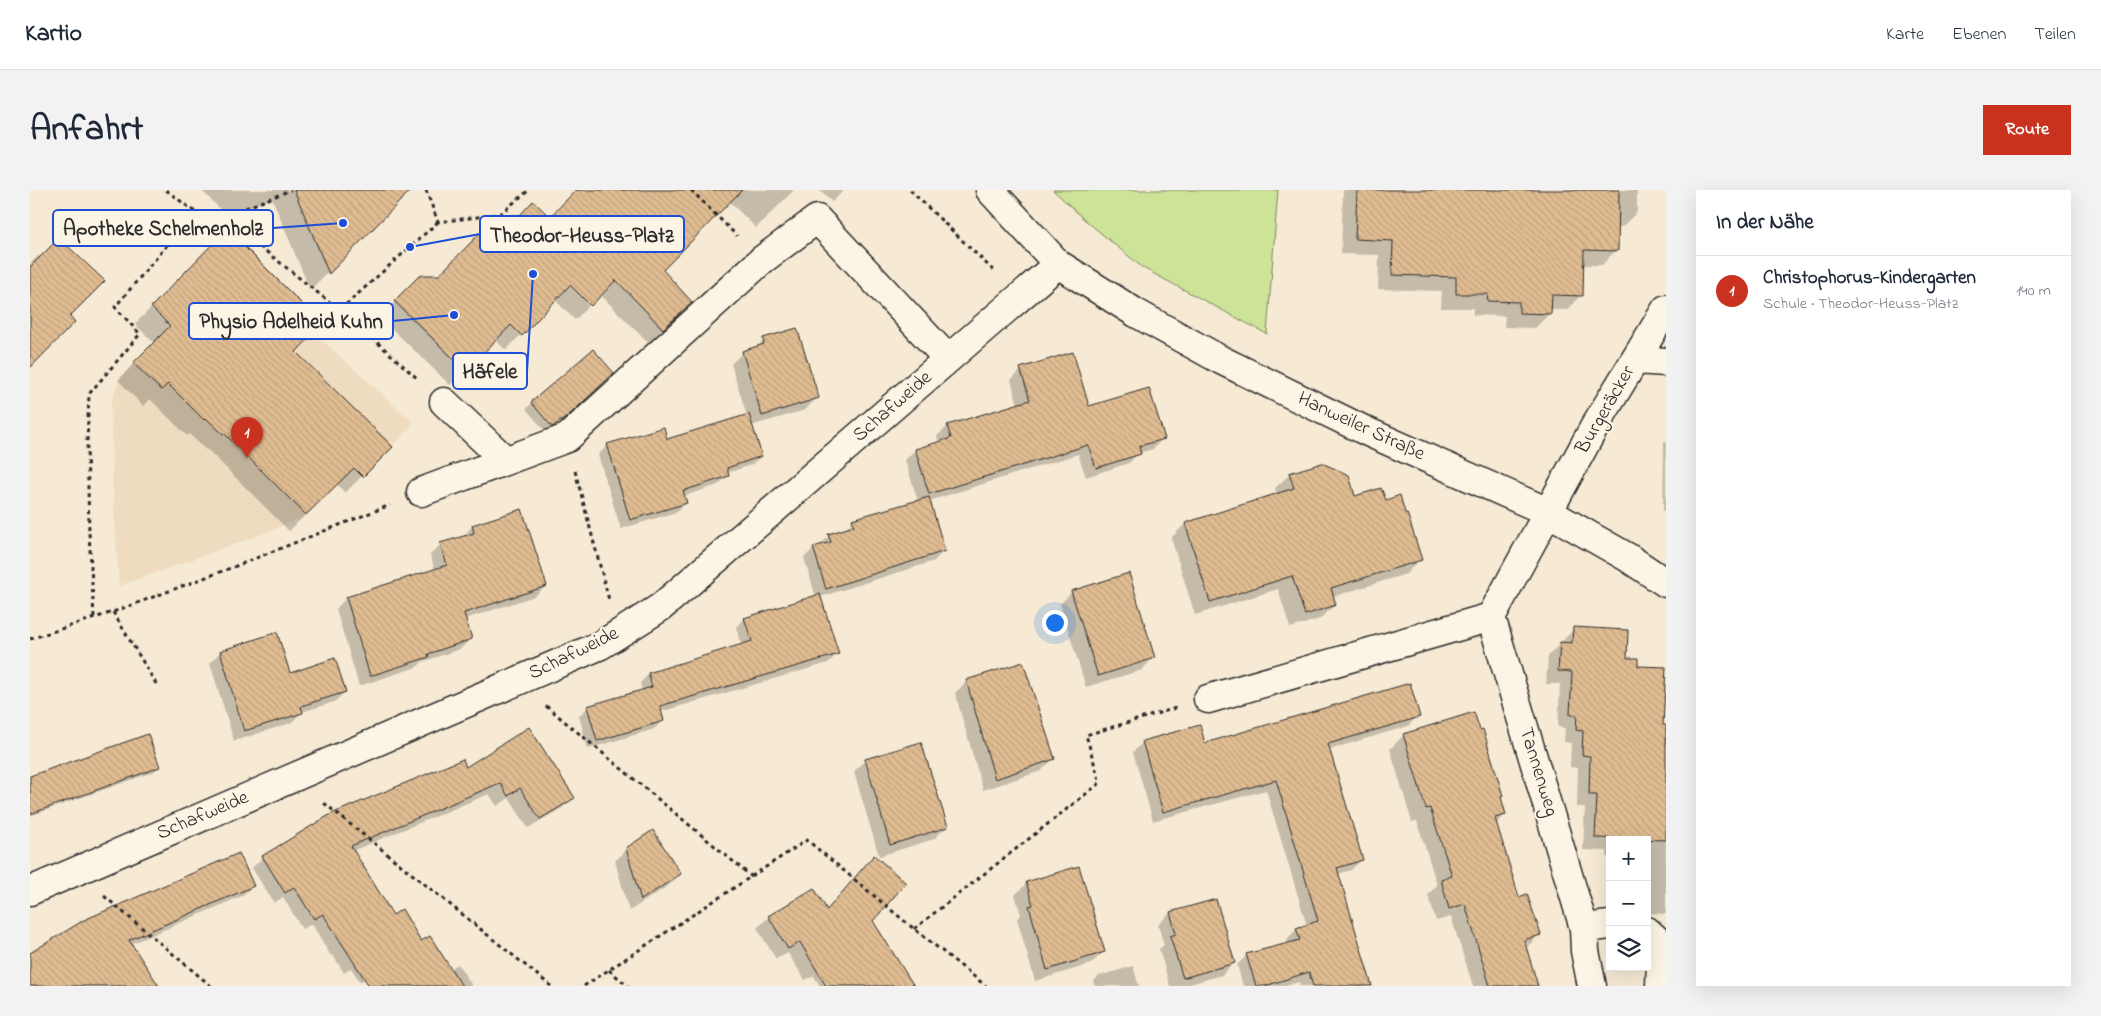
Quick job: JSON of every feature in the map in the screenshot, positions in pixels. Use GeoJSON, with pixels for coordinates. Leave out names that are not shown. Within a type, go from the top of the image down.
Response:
{"type":"FeatureCollection","features":[{"type":"Feature","properties":{"kind":"street","name":"Hanweiler Straße"},"geometry":{"type":"LineString","coordinates":[[990,190],[1058,264],[1136,313],[1221,360],[1368,432],[1548,512],[1627,557],[1666,583]]}},
{"type":"Feature","properties":{"kind":"street"},"geometry":{"type":"LineString","coordinates":[[421,492],[567,438],[762,260],[817,219],[948,359]]}},
{"type":"Feature","properties":{"kind":"street","name":"Schafweide"},"geometry":{"type":"LineString","coordinates":[[30,890],[601,646],[661,607],[1058,264]]}},
{"type":"Feature","properties":{"kind":"street","name":"Burgeräcker"},"geometry":{"type":"LineString","coordinates":[[1548,512],[1596,424],[1666,308]]}},
{"type":"Feature","properties":{"kind":"street"},"geometry":{"type":"LineString","coordinates":[[1635,360],[1666,362]]}},
{"type":"Feature","properties":{"kind":"street"},"geometry":{"type":"LineString","coordinates":[[444,402],[505,460]]}},
{"type":"Feature","properties":{"kind":"street"},"geometry":{"type":"LineString","coordinates":[[1208,699],[1492,617],[1548,512]]}},
{"type":"Feature","properties":{"kind":"street","name":"Tannenweg"},"geometry":{"type":"LineString","coordinates":[[1492,617],[1597,926],[1585,951],[1592,986]]}},
{"type":"Feature","properties":{"kind":"street"},"geometry":{"type":"LineString","coordinates":[[1651,935],[1658,941],[1661,961],[1660,986]]}},
{"type":"Feature","properties":{"kind":"path"},"geometry":{"type":"LineString","coordinates":[[166,190],[194,212],[223,217],[340,310],[444,402]]}},
{"type":"Feature","properties":{"kind":"path"},"geometry":{"type":"LineString","coordinates":[[223,217],[292,190]]}},
{"type":"Feature","properties":{"kind":"path"},"geometry":{"type":"LineString","coordinates":[[426,190],[438,222]]}},
{"type":"Feature","properties":{"kind":"path"},"geometry":{"type":"LineString","coordinates":[[340,310],[438,222],[500,214],[529,190]]}},
{"type":"Feature","properties":{"kind":"path"},"geometry":{"type":"LineString","coordinates":[[691,190],[762,260]]}},
{"type":"Feature","properties":{"kind":"path"},"geometry":{"type":"LineString","coordinates":[[910,190],[1021,296]]}},
{"type":"Feature","properties":{"kind":"path"},"geometry":{"type":"LineString","coordinates":[[94,617],[89,533],[87,442],[89,394],[140,334],[115,306],[194,212]]}},
{"type":"Feature","properties":{"kind":"path"},"geometry":{"type":"LineString","coordinates":[[30,639],[113,612],[246,563],[421,492]]}},
{"type":"Feature","properties":{"kind":"path"},"geometry":{"type":"LineString","coordinates":[[581,495],[618,634]]}},
{"type":"Feature","properties":{"kind":"path"},"geometry":{"type":"LineString","coordinates":[[113,612],[158,687]]}},
{"type":"Feature","properties":{"kind":"path"},"geometry":{"type":"LineString","coordinates":[[914,929],[1100,783],[1086,735],[1208,699]]}},
{"type":"Feature","properties":{"kind":"path"},"geometry":{"type":"LineString","coordinates":[[569,724],[752,876]]}},
{"type":"Feature","properties":{"kind":"path"},"geometry":{"type":"LineString","coordinates":[[350,824],[551,986]]}},
{"type":"Feature","properties":{"kind":"path"},"geometry":{"type":"LineString","coordinates":[[584,986],[807,840],[986,986]]}},
{"type":"Feature","properties":{"kind":"path"},"geometry":{"type":"LineString","coordinates":[[134,923],[211,986]]}},
{"type":"Feature","properties":{"kind":"path"},"geometry":{"type":"LineString","coordinates":[[609,970],[628,986]]}},
{"type":"Feature","properties":{"kind":"shaded area"},"geometry":{"type":"Polygon","coordinates":[[[314,333],[414,423],[363,477],[354,469],[306,515],[268,532],[119,586],[112,477],[111,403],[118,382],[133,363],[161,390],[167,384],[204,420],[216,408],[234,415],[314,333]]]}},
{"type":"Feature","properties":{"kind":"green space"},"geometry":{"type":"Polygon","coordinates":[[[1053,190],[1278,190],[1267,334],[1143,268],[1085,220],[1053,190]]]}},
{"type":"Feature","properties":{"kind":"building"},"geometry":{"type":"Polygon","coordinates":[[[294,190],[411,190],[329,274],[294,190]]]}},
{"type":"Feature","properties":{"kind":"building"},"geometry":{"type":"Polygon","coordinates":[[[576,190],[742,190],[663,270],[692,302],[663,329],[616,280],[591,306],[570,285],[522,336],[511,325],[466,371],[394,301],[420,275],[439,275],[481,232],[511,231],[511,215],[520,215],[533,201],[550,217],[576,190]]]}},
{"type":"Feature","properties":{"kind":"building"},"geometry":{"type":"Polygon","coordinates":[[[1357,190],[1619,190],[1618,251],[1584,250],[1583,296],[1552,295],[1551,314],[1519,313],[1519,302],[1487,301],[1488,294],[1456,294],[1456,277],[1392,275],[1393,241],[1355,239],[1357,190]]]}},
{"type":"Feature","properties":{"kind":"building"},"geometry":{"type":"Polygon","coordinates":[[[227,229],[311,313],[303,322],[314,333],[296,352],[393,447],[363,477],[354,468],[306,515],[224,433],[206,418],[204,420],[168,384],[161,390],[133,363],[170,326],[151,307],[227,229]]]}},
{"type":"Feature","properties":{"kind":"building"},"geometry":{"type":"Polygon","coordinates":[[[59,238],[105,281],[70,316],[75,322],[30,368],[30,267],[59,238]]]}},
{"type":"Feature","properties":{"kind":"building"},"geometry":{"type":"Polygon","coordinates":[[[797,328],[819,398],[762,416],[742,351],[764,344],[763,338],[797,328]]]}},
{"type":"Feature","properties":{"kind":"building"},"geometry":{"type":"Polygon","coordinates":[[[593,349],[614,373],[567,417],[552,427],[531,402],[593,349]]]}},
{"type":"Feature","properties":{"kind":"building"},"geometry":{"type":"Polygon","coordinates":[[[1073,352],[1089,406],[1149,388],[1165,439],[1139,446],[1141,454],[1096,468],[1088,445],[929,494],[915,449],[951,438],[947,425],[1030,400],[1020,368],[1073,352]]]}},
{"type":"Feature","properties":{"kind":"building"},"geometry":{"type":"Polygon","coordinates":[[[749,414],[762,456],[727,468],[729,476],[683,491],[687,503],[630,520],[607,444],[664,427],[667,439],[749,414]]]}},
{"type":"Feature","properties":{"kind":"building"},"geometry":{"type":"Polygon","coordinates":[[[1322,463],[1349,475],[1355,496],[1381,488],[1386,500],[1400,495],[1422,560],[1331,588],[1336,605],[1305,615],[1292,576],[1210,602],[1185,523],[1294,488],[1289,473],[1322,463]]]}},
{"type":"Feature","properties":{"kind":"building"},"geometry":{"type":"Polygon","coordinates":[[[929,497],[945,551],[826,589],[813,547],[831,542],[828,534],[854,526],[852,519],[929,497]]]}},
{"type":"Feature","properties":{"kind":"building"},"geometry":{"type":"Polygon","coordinates":[[[522,509],[547,586],[464,613],[472,639],[428,654],[429,657],[370,676],[346,597],[447,565],[440,543],[474,533],[472,525],[522,509]]]}},
{"type":"Feature","properties":{"kind":"building"},"geometry":{"type":"Polygon","coordinates":[[[1129,573],[1155,658],[1098,676],[1071,591],[1129,573]]]}},
{"type":"Feature","properties":{"kind":"building"},"geometry":{"type":"Polygon","coordinates":[[[820,594],[839,654],[660,706],[664,721],[597,741],[587,706],[652,687],[648,673],[752,641],[744,618],[820,594]]]}},
{"type":"Feature","properties":{"kind":"building"},"geometry":{"type":"Polygon","coordinates":[[[1573,627],[1628,630],[1627,658],[1638,658],[1638,666],[1666,667],[1663,725],[1666,725],[1666,840],[1651,840],[1651,836],[1606,836],[1606,838],[1595,838],[1597,795],[1589,795],[1590,756],[1582,755],[1583,731],[1576,730],[1577,715],[1570,715],[1572,672],[1558,671],[1560,642],[1572,643],[1573,627]]]}},
{"type":"Feature","properties":{"kind":"building"},"geometry":{"type":"Polygon","coordinates":[[[277,632],[290,673],[335,658],[346,692],[301,706],[303,713],[244,731],[220,651],[277,632]]]}},
{"type":"Feature","properties":{"kind":"building"},"geometry":{"type":"Polygon","coordinates":[[[1023,662],[1055,759],[995,779],[966,680],[1023,662]]]}},
{"type":"Feature","properties":{"kind":"building"},"geometry":{"type":"Polygon","coordinates":[[[1410,683],[1420,717],[1328,744],[1363,860],[1337,868],[1372,986],[1313,986],[1309,972],[1265,986],[1256,986],[1246,954],[1300,940],[1296,928],[1318,921],[1276,780],[1163,812],[1142,741],[1200,725],[1205,743],[1410,683]]]}},
{"type":"Feature","properties":{"kind":"building"},"geometry":{"type":"Polygon","coordinates":[[[1474,712],[1480,730],[1483,729],[1503,796],[1501,797],[1506,815],[1495,818],[1519,897],[1527,894],[1541,935],[1524,940],[1538,986],[1490,986],[1465,904],[1449,909],[1441,880],[1452,876],[1430,808],[1426,809],[1403,734],[1474,712]]]}},
{"type":"Feature","properties":{"kind":"building"},"geometry":{"type":"Polygon","coordinates":[[[529,727],[575,798],[540,819],[520,788],[508,796],[500,783],[351,846],[393,915],[402,909],[421,941],[430,936],[462,986],[369,986],[323,914],[314,919],[294,887],[285,893],[262,856],[331,814],[463,759],[466,767],[529,727]]]}},
{"type":"Feature","properties":{"kind":"building"},"geometry":{"type":"Polygon","coordinates":[[[148,734],[160,767],[30,814],[30,776],[148,734]]]}},
{"type":"Feature","properties":{"kind":"building"},"geometry":{"type":"Polygon","coordinates":[[[921,742],[948,827],[890,845],[865,759],[921,742]]]}},
{"type":"Feature","properties":{"kind":"building"},"geometry":{"type":"Polygon","coordinates":[[[653,830],[681,874],[641,900],[626,848],[653,830]]]}},
{"type":"Feature","properties":{"kind":"building"},"geometry":{"type":"Polygon","coordinates":[[[239,853],[254,886],[129,940],[159,986],[30,986],[30,953],[84,920],[239,853]]]}},
{"type":"Feature","properties":{"kind":"building"},"geometry":{"type":"Polygon","coordinates":[[[874,855],[906,883],[873,921],[914,986],[826,986],[800,942],[788,949],[768,916],[814,888],[827,910],[874,855]]]}},
{"type":"Feature","properties":{"kind":"building"},"geometry":{"type":"Polygon","coordinates":[[[1079,866],[1105,952],[1047,970],[1029,906],[1033,905],[1026,882],[1079,866]]]}},
{"type":"Feature","properties":{"kind":"building"},"geometry":{"type":"Polygon","coordinates":[[[1216,899],[1235,963],[1183,978],[1170,936],[1176,934],[1170,912],[1216,899]]]}},
{"type":"Feature","properties":{"kind":"place","name":"Apotheke Schelmenholz"},"geometry":{"type":"Point","coordinates":[343,223]}},
{"type":"Feature","properties":{"kind":"place","name":"Theodor-Heuss-Platz"},"geometry":{"type":"Point","coordinates":[410,247]}},
{"type":"Feature","properties":{"kind":"place","name":"Häfele"},"geometry":{"type":"Point","coordinates":[533,274]}},
{"type":"Feature","properties":{"kind":"place","name":"Physio Adelheid Kuhn"},"geometry":{"type":"Point","coordinates":[454,315]}},
{"type":"Feature","properties":{"kind":"place","name":"Christophorus-Kindergarten"},"geometry":{"type":"Point","coordinates":[247,458]}}]}
